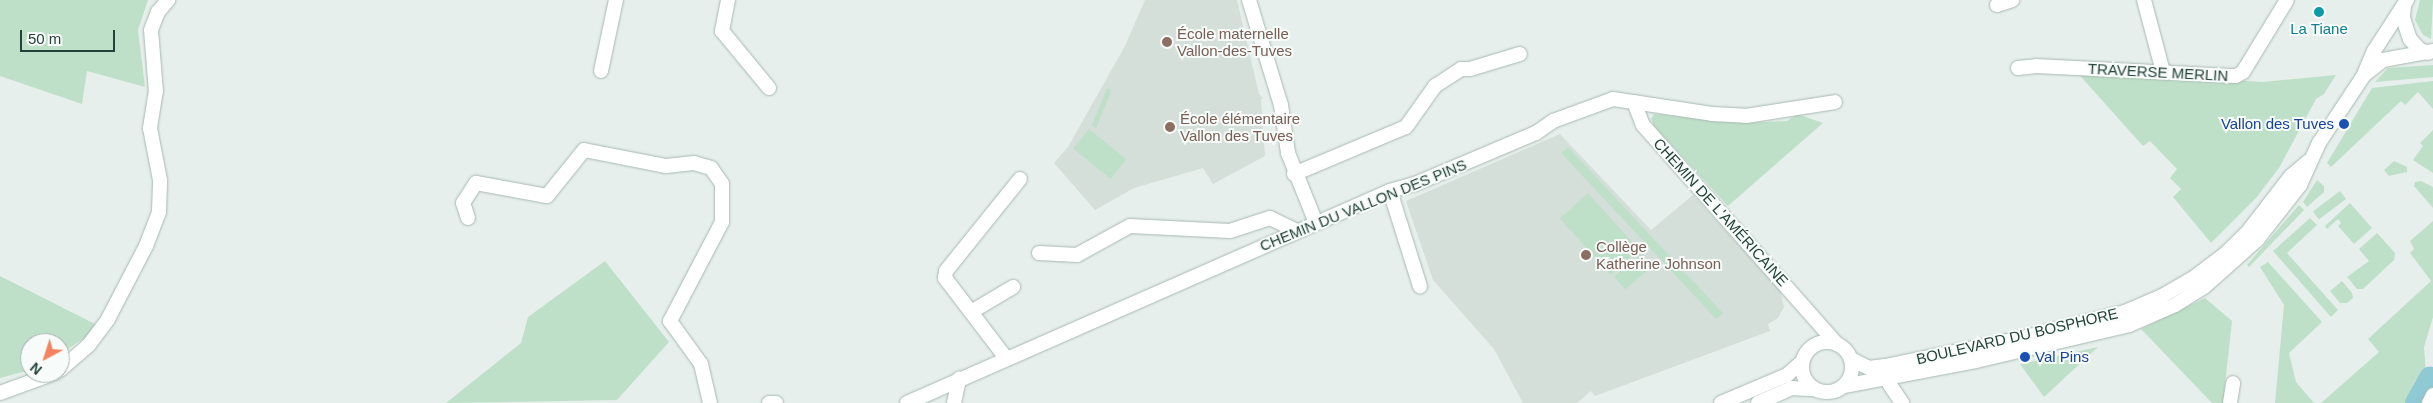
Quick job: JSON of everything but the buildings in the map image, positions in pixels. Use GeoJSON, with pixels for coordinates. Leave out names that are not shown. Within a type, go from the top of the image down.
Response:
{"type":"FeatureCollection","features":[{"type":"Feature","properties":{"kind":"street"},"geometry":{"type":"LineString","coordinates":[[70,361],[88,346],[108,320],[146,246],[159,212],[160,180],[150,128],[156,92],[152,30],[158,12],[168,0]]}},
{"type":"Feature","properties":{"kind":"street"},"geometry":{"type":"LineString","coordinates":[[601,71],[616,0]]}},
{"type":"Feature","properties":{"kind":"street"},"geometry":{"type":"LineString","coordinates":[[728,0],[722,31],[769,88]]}},
{"type":"Feature","properties":{"kind":"street"},"geometry":{"type":"LineString","coordinates":[[1249,0],[1281,105],[1288,154],[1294,174],[1316,223]]}},
{"type":"Feature","properties":{"kind":"street"},"geometry":{"type":"LineString","coordinates":[[1997,5],[2012,0]]}},
{"type":"Feature","properties":{"kind":"street"},"geometry":{"type":"LineString","coordinates":[[2144,0],[2163,72]]}},
{"type":"Feature","properties":{"kind":"street","name":"TRAVERSE MERLIN"},"geometry":{"type":"LineString","coordinates":[[2018,68],[2036,66],[2240,75],[2287,0]]}},
{"type":"Feature","properties":{"kind":"street"},"geometry":{"type":"LineString","coordinates":[[2405,3],[2403,18],[2410,39],[2431,53]]}},
{"type":"Feature","properties":{"kind":"street","name":"BOULEVARD DU BOSPHORE"},"geometry":{"type":"LineString","coordinates":[[1844,386],[1886,372],[1976,361],[2129,325],[2175,304],[2204,287],[2257,240],[2300,185],[2309,161],[2364,76],[2374,51],[2405,3]]}},
{"type":"Feature","properties":{"kind":"street","name":"BOULEVARD DU BOSPHORE"},"geometry":{"type":"LineString","coordinates":[[2364,76],[2383,60],[2431,53]]}},
{"type":"Feature","properties":{"kind":"street"},"geometry":{"type":"LineString","coordinates":[[1294,174],[1406,128],[1435,86],[1460,69],[1470,69],[1520,54]]}},
{"type":"Feature","properties":{"kind":"street","name":"CHEMIN DU VALLON DES PINS"},"geometry":{"type":"LineString","coordinates":[[907,403],[1390,190],[1415,184],[1536,133],[1553,121],[1613,99],[1746,116],[1835,102]]}},
{"type":"Feature","properties":{"kind":"street","name":"CHEMIN DE L'AMÉRICAINE"},"geometry":{"type":"LineString","coordinates":[[1634,102],[1643,125],[1816,317],[1837,344]]}},
{"type":"Feature","properties":{"kind":"street"},"geometry":{"type":"LineString","coordinates":[[468,218],[463,203],[476,184],[547,196],[584,150],[666,166],[694,164],[711,168],[722,184],[722,222],[670,321],[701,364],[710,403]]}},
{"type":"Feature","properties":{"kind":"street"},"geometry":{"type":"LineString","coordinates":[[1006,358],[945,278],[946,271],[1020,179]]}},
{"type":"Feature","properties":{"kind":"street"},"geometry":{"type":"LineString","coordinates":[[1390,190],[1420,286]]}},
{"type":"Feature","properties":{"kind":"street"},"geometry":{"type":"LineString","coordinates":[[1039,253],[1077,255],[1130,226],[1230,230],[1270,218],[1297,231]]}},
{"type":"Feature","properties":{"kind":"street"},"geometry":{"type":"LineString","coordinates":[[971,312],[1013,287]]}},
{"type":"Feature","properties":{"kind":"street"},"geometry":{"type":"LineString","coordinates":[[1721,403],[1787,375],[1802,362],[1813,345],[1816,317]]}},
{"type":"Feature","properties":{"kind":"street"},"geometry":{"type":"LineString","coordinates":[[1758,403],[1791,388],[1832,392],[1844,386],[1852,373],[1851,358],[1837,344],[1825,342],[1813,345]]}},
{"type":"Feature","properties":{"kind":"street","name":"BOULEVARD DU BOSPHORE"},"geometry":{"type":"LineString","coordinates":[[1851,358],[1869,368],[1886,372]]}},
{"type":"Feature","properties":{"kind":"street"},"geometry":{"type":"LineString","coordinates":[[1802,362],[1803,377],[1813,389]]}},
{"type":"Feature","properties":{"kind":"street"},"geometry":{"type":"LineString","coordinates":[[1886,372],[1902,403]]}},
{"type":"Feature","properties":{"kind":"street"},"geometry":{"type":"LineString","coordinates":[[954,403],[959,379]]}},
{"type":"Feature","properties":{"kind":"street"},"geometry":{"type":"LineString","coordinates":[[0,393],[28,383]]}},
{"type":"Feature","properties":{"kind":"street"},"geometry":{"type":"LineString","coordinates":[[2230,403],[2232,383]]}},
{"type":"Feature","properties":{"kind":"street"},"geometry":{"type":"LineString","coordinates":[[2429,403],[2433,395]]}},
{"type":"Feature","properties":{"kind":"street"},"geometry":{"type":"LineString","coordinates":[[769,403],[776,403]]}},
{"type":"Feature","properties":{"kind":"shaded area","name":"École élémentaire Vallon des Tuves"},"geometry":{"type":"Polygon","coordinates":[[[1145,0],[1237,0],[1259,94],[1263,98],[1261,99],[1265,156],[1213,184],[1203,168],[1134,188],[1095,210],[1054,163],[1068,147],[1125,46],[1145,0]]]}},
{"type":"Feature","properties":{"kind":"shaded area","name":"Collège Katherine Johnson"},"geometry":{"type":"Polygon","coordinates":[[[1560,134],[1651,230],[1693,195],[1780,290],[1784,307],[1778,318],[1768,324],[1770,331],[1595,396],[1591,391],[1577,403],[1523,403],[1494,349],[1433,280],[1406,201],[1560,134]]]}},
{"type":"Feature","properties":{"kind":"green space"},"geometry":{"type":"Polygon","coordinates":[[[0,0],[148,0],[138,30],[145,87],[87,71],[82,104],[0,76],[0,0]]]}},
{"type":"Feature","properties":{"kind":"green space"},"geometry":{"type":"Polygon","coordinates":[[[2420,0],[2433,0],[2431,39],[2423,35],[2415,20],[2420,0]]]}},
{"type":"Feature","properties":{"kind":"green space"},"geometry":{"type":"Polygon","coordinates":[[[2433,65],[2433,77],[2375,82],[2388,68],[2433,65]]]}},
{"type":"Feature","properties":{"kind":"green space"},"geometry":{"type":"Polygon","coordinates":[[[2074,69],[2262,82],[2336,75],[2324,94],[2316,99],[2279,168],[2256,198],[2211,243],[2173,197],[2181,189],[2170,178],[2177,169],[2150,141],[2143,146],[2074,69]]]}},
{"type":"Feature","properties":{"kind":"green space"},"geometry":{"type":"Polygon","coordinates":[[[2433,81],[2433,109],[2418,92],[2405,105],[2401,101],[2331,167],[2327,163],[2372,88],[2433,81]]]}},
{"type":"Feature","properties":{"kind":"green space"},"geometry":{"type":"Polygon","coordinates":[[[1107,88],[1112,90],[1096,128],[1092,126],[1107,88]]]}},
{"type":"Feature","properties":{"kind":"green space"},"geometry":{"type":"Polygon","coordinates":[[[1654,114],[1743,123],[1787,121],[1797,114],[1823,123],[1728,206],[1654,126],[1651,119],[1654,114]]]}},
{"type":"Feature","properties":{"kind":"green space"},"geometry":{"type":"Polygon","coordinates":[[[1089,129],[1126,159],[1111,179],[1073,148],[1089,129]]]}},
{"type":"Feature","properties":{"kind":"green space"},"geometry":{"type":"Polygon","coordinates":[[[2433,130],[2433,173],[2413,160],[2423,146],[2420,143],[2433,130]]]}},
{"type":"Feature","properties":{"kind":"green space"},"geometry":{"type":"Polygon","coordinates":[[[1568,147],[1723,313],[1716,319],[1561,153],[1568,147]]]}},
{"type":"Feature","properties":{"kind":"green space"},"geometry":{"type":"Polygon","coordinates":[[[2394,161],[2407,167],[2407,172],[2389,176],[2384,170],[2394,161]]]}},
{"type":"Feature","properties":{"kind":"green space"},"geometry":{"type":"Polygon","coordinates":[[[2317,180],[2324,186],[2324,192],[2307,207],[2303,202],[2317,180]]]}},
{"type":"Feature","properties":{"kind":"green space"},"geometry":{"type":"Polygon","coordinates":[[[2421,181],[2433,187],[2433,208],[2414,186],[2415,182],[2421,181]]]}},
{"type":"Feature","properties":{"kind":"green space"},"geometry":{"type":"Polygon","coordinates":[[[2340,191],[2346,199],[2319,219],[2313,211],[2340,191]]]}},
{"type":"Feature","properties":{"kind":"green space"},"geometry":{"type":"Polygon","coordinates":[[[1588,193],[1639,249],[1611,275],[1560,218],[1588,193]]]}},
{"type":"Feature","properties":{"kind":"green space"},"geometry":{"type":"Polygon","coordinates":[[[2350,203],[2372,228],[2354,244],[2338,226],[2341,223],[2338,219],[2327,229],[2325,226],[2350,203]]]}},
{"type":"Feature","properties":{"kind":"green space"},"geometry":{"type":"Polygon","coordinates":[[[2299,205],[2304,210],[2249,267],[2247,265],[2299,205]]]}},
{"type":"Feature","properties":{"kind":"green space"},"geometry":{"type":"Polygon","coordinates":[[[2310,218],[2317,225],[2287,253],[2338,310],[2331,317],[2273,251],[2310,218]]]}},
{"type":"Feature","properties":{"kind":"green space"},"geometry":{"type":"Polygon","coordinates":[[[2433,221],[2433,317],[2424,347],[2426,373],[2415,381],[2406,403],[2321,403],[2379,352],[2368,339],[2431,281],[2410,253],[2414,249],[2410,241],[2433,221]]]}},
{"type":"Feature","properties":{"kind":"green space"},"geometry":{"type":"Polygon","coordinates":[[[2377,233],[2395,253],[2394,260],[2363,289],[2357,289],[2347,277],[2369,261],[2359,249],[2377,233]]]}},
{"type":"Feature","properties":{"kind":"green space"},"geometry":{"type":"Polygon","coordinates":[[[1641,254],[1652,267],[1625,290],[1614,276],[1641,254]]]}},
{"type":"Feature","properties":{"kind":"green space"},"geometry":{"type":"Polygon","coordinates":[[[605,261],[669,342],[617,400],[446,403],[521,343],[528,317],[605,261]]]}},
{"type":"Feature","properties":{"kind":"green space"},"geometry":{"type":"Polygon","coordinates":[[[2268,262],[2322,322],[2289,353],[2296,382],[2314,403],[2275,403],[2284,305],[2260,267],[2268,262]]]}},
{"type":"Feature","properties":{"kind":"green space"},"geometry":{"type":"Polygon","coordinates":[[[0,276],[101,327],[70,347],[70,333],[20,333],[20,373],[0,378],[0,276]]]}},
{"type":"Feature","properties":{"kind":"green space"},"geometry":{"type":"Polygon","coordinates":[[[2342,281],[2352,293],[2353,298],[2347,303],[2340,303],[2330,291],[2342,281]]]}},
{"type":"Feature","properties":{"kind":"green space"},"geometry":{"type":"Polygon","coordinates":[[[2205,298],[2232,321],[2223,403],[2212,403],[2141,329],[2205,298]]]}},
{"type":"Feature","properties":{"kind":"green space"},"geometry":{"type":"Polygon","coordinates":[[[2098,347],[2044,397],[2020,364],[2098,347]]]}},
{"type":"Feature","properties":{"kind":"waterway"},"geometry":{"type":"LineString","coordinates":[[2416,403],[2430,378]]}},
{"type":"Feature","properties":{"kind":"place","name":"La Tiane"},"geometry":{"type":"Point","coordinates":[2319,12]}},
{"type":"Feature","properties":{"kind":"place","name":"École maternelle Vallon-des-Tuves"},"geometry":{"type":"Point","coordinates":[1167,42]}},
{"type":"Feature","properties":{"kind":"place","name":"Vallon des Tuves"},"geometry":{"type":"Point","coordinates":[2344,124]}},
{"type":"Feature","properties":{"kind":"place","name":"École élémentaire Vallon des Tuves"},"geometry":{"type":"Point","coordinates":[1170,127]}},
{"type":"Feature","properties":{"kind":"place","name":"Collège Katherine Johnson"},"geometry":{"type":"Point","coordinates":[1586,255]}},
{"type":"Feature","properties":{"kind":"place","name":"Val Pins"},"geometry":{"type":"Point","coordinates":[2025,357]}}]}
